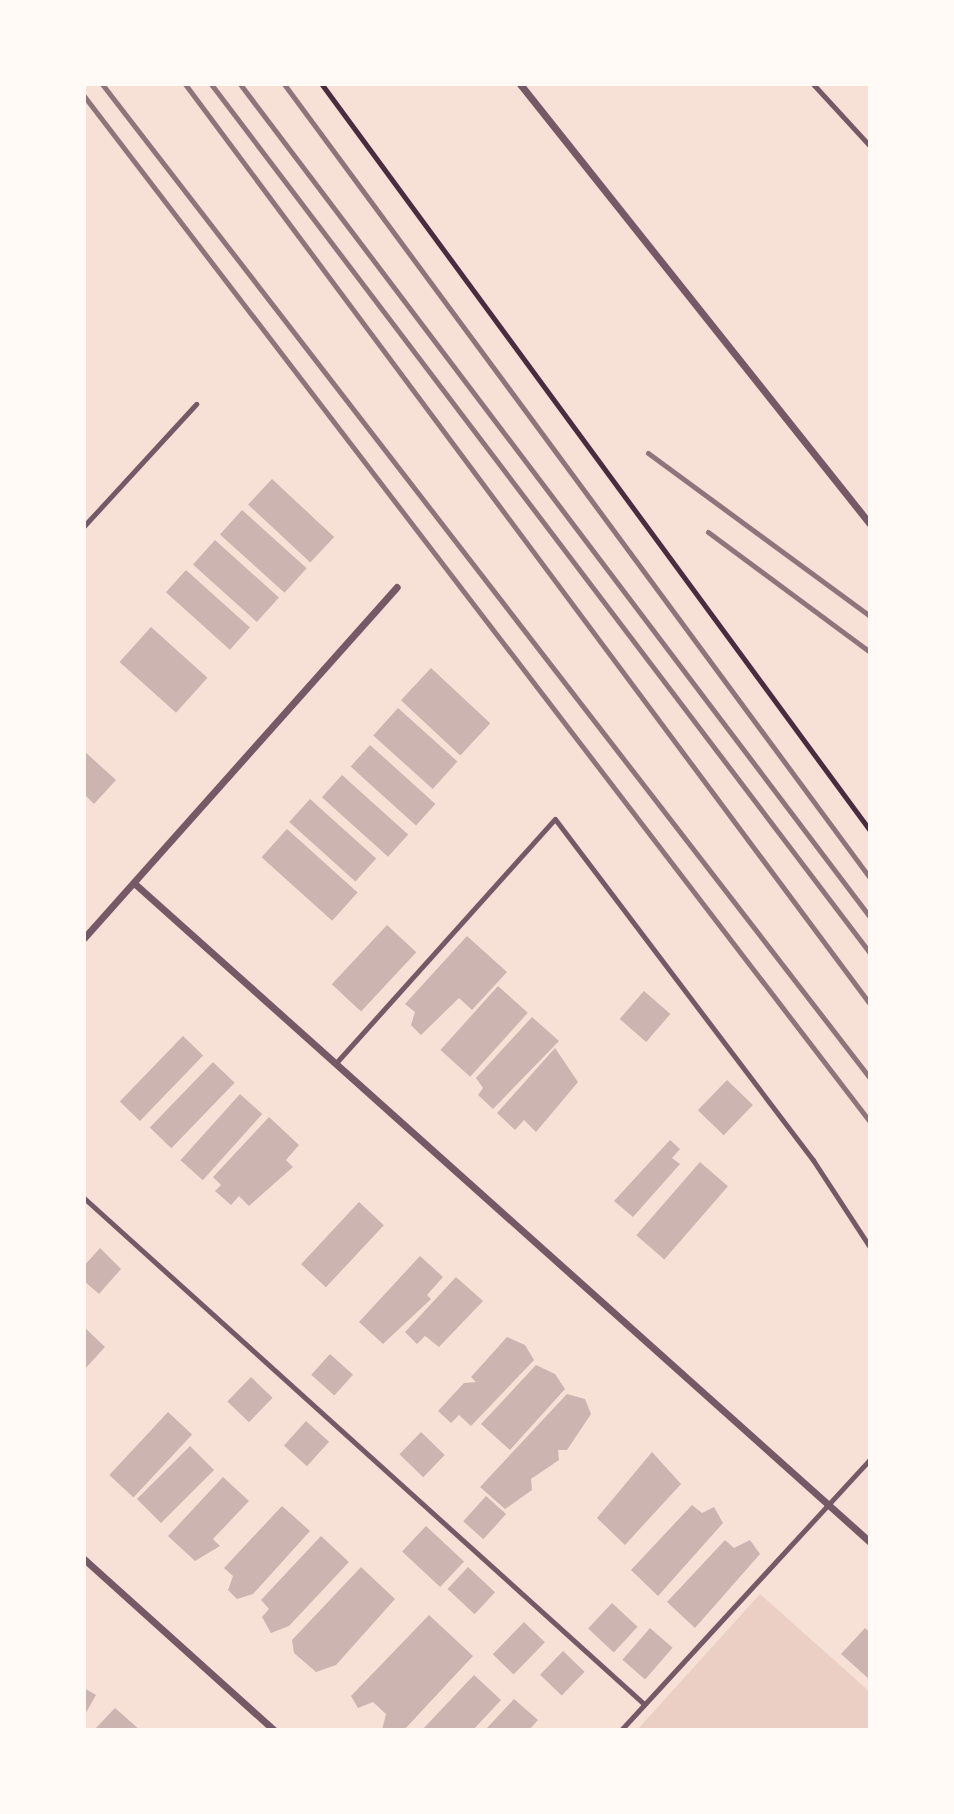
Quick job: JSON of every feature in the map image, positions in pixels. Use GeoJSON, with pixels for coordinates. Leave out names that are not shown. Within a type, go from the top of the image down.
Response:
{"type":"FeatureCollection","features":[{"type":"Feature","properties":{"kind":"street"},"geometry":{"type":"LineString","coordinates":[[520,84],[870,524]]}},
{"type":"Feature","properties":{"kind":"street"},"geometry":{"type":"LineString","coordinates":[[84,938],[397,587]]}},
{"type":"Feature","properties":{"kind":"street"},"geometry":{"type":"LineString","coordinates":[[134,883],[870,1542]]}},
{"type":"Feature","properties":{"kind":"street"},"geometry":{"type":"LineString","coordinates":[[84,1559],[274,1730]]}},
{"type":"Feature","properties":{"kind":"lane"},"geometry":{"type":"LineString","coordinates":[[813,84],[870,146]]}},
{"type":"Feature","properties":{"kind":"lane"},"geometry":{"type":"LineString","coordinates":[[84,526],[196,404]]}},
{"type":"Feature","properties":{"kind":"lane"},"geometry":{"type":"LineString","coordinates":[[335,1064],[555,819],[813,1160],[870,1247]]}},
{"type":"Feature","properties":{"kind":"lane"},"geometry":{"type":"LineString","coordinates":[[84,1198],[644,1704]]}},
{"type":"Feature","properties":{"kind":"lane"},"geometry":{"type":"LineString","coordinates":[[621,1730],[830,1506],[870,1459]]}},
{"type":"Feature","properties":{"kind":"path"},"geometry":{"type":"LineString","coordinates":[[322,84],[728,628],[870,830]]}},
{"type":"Feature","properties":{"kind":"shaded area"},"geometry":{"type":"Polygon","coordinates":[[[760,1594],[870,1692],[870,1730],[637,1730],[760,1594]]]}},
{"type":"Feature","properties":{"kind":"building"},"geometry":{"type":"Polygon","coordinates":[[[272,479],[334,537],[310,563],[248,505],[272,479]]]}},
{"type":"Feature","properties":{"kind":"building"},"geometry":{"type":"Polygon","coordinates":[[[242,510],[307,568],[285,593],[220,535],[242,510]]]}},
{"type":"Feature","properties":{"kind":"building"},"geometry":{"type":"Polygon","coordinates":[[[215,540],[279,598],[257,622],[193,565],[215,540]]]}},
{"type":"Feature","properties":{"kind":"building"},"geometry":{"type":"Polygon","coordinates":[[[186,570],[250,628],[230,650],[166,592],[186,570]]]}},
{"type":"Feature","properties":{"kind":"building"},"geometry":{"type":"Polygon","coordinates":[[[151,627],[207,678],[176,713],[120,662],[151,627]]]}},
{"type":"Feature","properties":{"kind":"building"},"geometry":{"type":"Polygon","coordinates":[[[431,668],[490,723],[460,755],[401,700],[431,668]]]}},
{"type":"Feature","properties":{"kind":"building"},"geometry":{"type":"Polygon","coordinates":[[[398,708],[457,762],[433,789],[373,735],[398,708]]]}},
{"type":"Feature","properties":{"kind":"building"},"geometry":{"type":"Polygon","coordinates":[[[370,745],[435,804],[416,825],[351,767],[370,745]]]}},
{"type":"Feature","properties":{"kind":"building"},"geometry":{"type":"Polygon","coordinates":[[[84,751],[116,780],[94,804],[84,794],[84,751]]]}},
{"type":"Feature","properties":{"kind":"building"},"geometry":{"type":"Polygon","coordinates":[[[342,775],[408,835],[388,857],[322,797],[342,775]]]}},
{"type":"Feature","properties":{"kind":"building"},"geometry":{"type":"Polygon","coordinates":[[[310,799],[376,859],[355,882],[289,822],[310,799]]]}},
{"type":"Feature","properties":{"kind":"building"},"geometry":{"type":"Polygon","coordinates":[[[287,829],[358,893],[332,921],[262,857],[287,829]]]}},
{"type":"Feature","properties":{"kind":"building"},"geometry":{"type":"Polygon","coordinates":[[[387,925],[416,952],[361,1012],[332,984],[387,925]]]}},
{"type":"Feature","properties":{"kind":"building"},"geometry":{"type":"Polygon","coordinates":[[[467,936],[507,972],[472,1010],[459,998],[421,1035],[411,1025],[415,1012],[405,1004],[467,936]]]}},
{"type":"Feature","properties":{"kind":"building"},"geometry":{"type":"Polygon","coordinates":[[[498,986],[528,1013],[470,1077],[440,1050],[498,986]]]}},
{"type":"Feature","properties":{"kind":"building"},"geometry":{"type":"Polygon","coordinates":[[[644,991],[670,1014],[646,1042],[620,1019],[644,991]]]}},
{"type":"Feature","properties":{"kind":"building"},"geometry":{"type":"Polygon","coordinates":[[[532,1017],[559,1041],[493,1109],[478,1095],[483,1088],[476,1078],[532,1017]]]}},
{"type":"Feature","properties":{"kind":"building"},"geometry":{"type":"Polygon","coordinates":[[[183,1036],[203,1055],[140,1121],[120,1101],[183,1036]]]}},
{"type":"Feature","properties":{"kind":"building"},"geometry":{"type":"Polygon","coordinates":[[[555,1048],[578,1082],[536,1132],[524,1120],[515,1130],[497,1113],[555,1048]]]}},
{"type":"Feature","properties":{"kind":"building"},"geometry":{"type":"Polygon","coordinates":[[[213,1062],[235,1083],[171,1148],[150,1127],[213,1062]]]}},
{"type":"Feature","properties":{"kind":"building"},"geometry":{"type":"Polygon","coordinates":[[[727,1080],[753,1105],[724,1135],[698,1110],[727,1080]]]}},
{"type":"Feature","properties":{"kind":"building"},"geometry":{"type":"Polygon","coordinates":[[[240,1094],[262,1114],[203,1180],[180,1160],[240,1094]]]}},
{"type":"Feature","properties":{"kind":"building"},"geometry":{"type":"Polygon","coordinates":[[[269,1117],[299,1145],[286,1160],[293,1167],[249,1206],[239,1196],[231,1205],[215,1191],[221,1185],[213,1177],[269,1117]]]}},
{"type":"Feature","properties":{"kind":"building"},"geometry":{"type":"Polygon","coordinates":[[[670,1140],[680,1149],[672,1158],[680,1164],[633,1217],[614,1201],[670,1140]]]}},
{"type":"Feature","properties":{"kind":"building"},"geometry":{"type":"Polygon","coordinates":[[[700,1162],[728,1186],[664,1259],[636,1235],[700,1162]]]}},
{"type":"Feature","properties":{"kind":"building"},"geometry":{"type":"Polygon","coordinates":[[[359,1202],[384,1225],[326,1287],[301,1264],[359,1202]]]}},
{"type":"Feature","properties":{"kind":"building"},"geometry":{"type":"Polygon","coordinates":[[[100,1248],[121,1269],[99,1294],[84,1281],[84,1266],[100,1248]]]}},
{"type":"Feature","properties":{"kind":"building"},"geometry":{"type":"Polygon","coordinates":[[[420,1256],[443,1277],[427,1295],[431,1299],[383,1344],[359,1322],[420,1256]]]}},
{"type":"Feature","properties":{"kind":"building"},"geometry":{"type":"Polygon","coordinates":[[[456,1277],[483,1301],[439,1347],[425,1336],[417,1344],[405,1332],[456,1277]]]}},
{"type":"Feature","properties":{"kind":"building"},"geometry":{"type":"Polygon","coordinates":[[[84,1327],[105,1347],[84,1370],[84,1327]]]}},
{"type":"Feature","properties":{"kind":"building"},"geometry":{"type":"Polygon","coordinates":[[[507,1337],[525,1345],[534,1360],[471,1426],[459,1415],[451,1423],[438,1411],[464,1383],[476,1382],[471,1377],[507,1337]]]}},
{"type":"Feature","properties":{"kind":"building"},"geometry":{"type":"Polygon","coordinates":[[[330,1354],[353,1375],[334,1396],[311,1375],[330,1354]]]}},
{"type":"Feature","properties":{"kind":"building"},"geometry":{"type":"Polygon","coordinates":[[[536,1365],[555,1374],[565,1389],[510,1450],[481,1424],[536,1365]]]}},
{"type":"Feature","properties":{"kind":"building"},"geometry":{"type":"Polygon","coordinates":[[[251,1377],[273,1398],[249,1422],[227,1401],[251,1377]]]}},
{"type":"Feature","properties":{"kind":"building"},"geometry":{"type":"Polygon","coordinates":[[[567,1394],[585,1399],[591,1414],[567,1450],[558,1450],[559,1460],[531,1479],[532,1490],[505,1509],[480,1487],[567,1394]]]}},
{"type":"Feature","properties":{"kind":"building"},"geometry":{"type":"Polygon","coordinates":[[[168,1412],[192,1435],[133,1497],[109,1475],[168,1412]]]}},
{"type":"Feature","properties":{"kind":"building"},"geometry":{"type":"Polygon","coordinates":[[[306,1421],[329,1442],[307,1466],[284,1446],[306,1421]]]}},
{"type":"Feature","properties":{"kind":"building"},"geometry":{"type":"Polygon","coordinates":[[[421,1432],[445,1455],[423,1477],[399,1454],[421,1432]]]}},
{"type":"Feature","properties":{"kind":"building"},"geometry":{"type":"Polygon","coordinates":[[[190,1446],[214,1470],[161,1523],[137,1499],[190,1446]]]}},
{"type":"Feature","properties":{"kind":"building"},"geometry":{"type":"Polygon","coordinates":[[[652,1452],[681,1484],[625,1545],[597,1518],[652,1452]]]}},
{"type":"Feature","properties":{"kind":"building"},"geometry":{"type":"Polygon","coordinates":[[[223,1477],[249,1501],[213,1539],[220,1546],[195,1561],[168,1536],[223,1477]]]}},
{"type":"Feature","properties":{"kind":"building"},"geometry":{"type":"Polygon","coordinates":[[[486,1496],[506,1514],[483,1539],[463,1521],[486,1496]]]}},
{"type":"Feature","properties":{"kind":"building"},"geometry":{"type":"Polygon","coordinates":[[[692,1505],[702,1513],[714,1507],[723,1523],[658,1596],[631,1570],[692,1505]]]}},
{"type":"Feature","properties":{"kind":"building"},"geometry":{"type":"Polygon","coordinates":[[[282,1506],[310,1531],[253,1594],[237,1599],[228,1590],[233,1576],[224,1568],[282,1506]]]}},
{"type":"Feature","properties":{"kind":"building"},"geometry":{"type":"Polygon","coordinates":[[[426,1526],[464,1561],[440,1587],[402,1552],[426,1526]]]}},
{"type":"Feature","properties":{"kind":"building"},"geometry":{"type":"Polygon","coordinates":[[[321,1536],[349,1562],[289,1626],[271,1633],[262,1617],[269,1609],[261,1600],[321,1536]]]}},
{"type":"Feature","properties":{"kind":"building"},"geometry":{"type":"Polygon","coordinates":[[[725,1540],[734,1548],[750,1540],[760,1554],[695,1628],[667,1602],[725,1540]]]}},
{"type":"Feature","properties":{"kind":"building"},"geometry":{"type":"Polygon","coordinates":[[[361,1567],[395,1599],[336,1665],[316,1672],[294,1653],[292,1640],[361,1567]]]}},
{"type":"Feature","properties":{"kind":"building"},"geometry":{"type":"Polygon","coordinates":[[[468,1567],[495,1592],[475,1614],[448,1589],[468,1567]]]}},
{"type":"Feature","properties":{"kind":"building"},"geometry":{"type":"Polygon","coordinates":[[[612,1603],[638,1627],[614,1652],[588,1629],[612,1603]]]}},
{"type":"Feature","properties":{"kind":"building"},"geometry":{"type":"Polygon","coordinates":[[[429,1615],[473,1656],[404,1730],[382,1730],[386,1714],[373,1702],[358,1708],[351,1696],[429,1615]]]}},
{"type":"Feature","properties":{"kind":"building"},"geometry":{"type":"Polygon","coordinates":[[[524,1622],[545,1642],[514,1675],[493,1654],[524,1622]]]}},
{"type":"Feature","properties":{"kind":"building"},"geometry":{"type":"Polygon","coordinates":[[[650,1628],[673,1648],[645,1679],[622,1660],[650,1628]]]}},
{"type":"Feature","properties":{"kind":"building"},"geometry":{"type":"Polygon","coordinates":[[[865,1628],[870,1632],[870,1680],[841,1654],[865,1628]]]}},
{"type":"Feature","properties":{"kind":"building"},"geometry":{"type":"Polygon","coordinates":[[[563,1651],[585,1672],[562,1696],[540,1675],[563,1651]]]}},
{"type":"Feature","properties":{"kind":"building"},"geometry":{"type":"Polygon","coordinates":[[[474,1675],[501,1700],[473,1730],[422,1730],[474,1675]]]}},
{"type":"Feature","properties":{"kind":"building"},"geometry":{"type":"Polygon","coordinates":[[[84,1688],[96,1695],[84,1716],[84,1688]]]}},
{"type":"Feature","properties":{"kind":"building"},"geometry":{"type":"Polygon","coordinates":[[[514,1699],[538,1720],[529,1730],[485,1730],[514,1699]]]}},
{"type":"Feature","properties":{"kind":"building"},"geometry":{"type":"Polygon","coordinates":[[[115,1708],[140,1730],[94,1730],[115,1708]]]}},
{"type":"Feature","properties":{"kind":"railway"},"geometry":{"type":"LineString","coordinates":[[102,84],[870,1078]]}},
{"type":"Feature","properties":{"kind":"railway"},"geometry":{"type":"LineString","coordinates":[[185,84],[870,1004]]}},
{"type":"Feature","properties":{"kind":"railway"},"geometry":{"type":"LineString","coordinates":[[211,84],[870,953]]}},
{"type":"Feature","properties":{"kind":"railway"},"geometry":{"type":"LineString","coordinates":[[240,84],[870,917]]}},
{"type":"Feature","properties":{"kind":"railway"},"geometry":{"type":"LineString","coordinates":[[284,84],[870,878]]}},
{"type":"Feature","properties":{"kind":"railway"},"geometry":{"type":"LineString","coordinates":[[84,96],[870,1122]]}},
{"type":"Feature","properties":{"kind":"railway"},"geometry":{"type":"LineString","coordinates":[[648,453],[870,616]]}},
{"type":"Feature","properties":{"kind":"railway"},"geometry":{"type":"LineString","coordinates":[[708,532],[870,652]]}}]}
